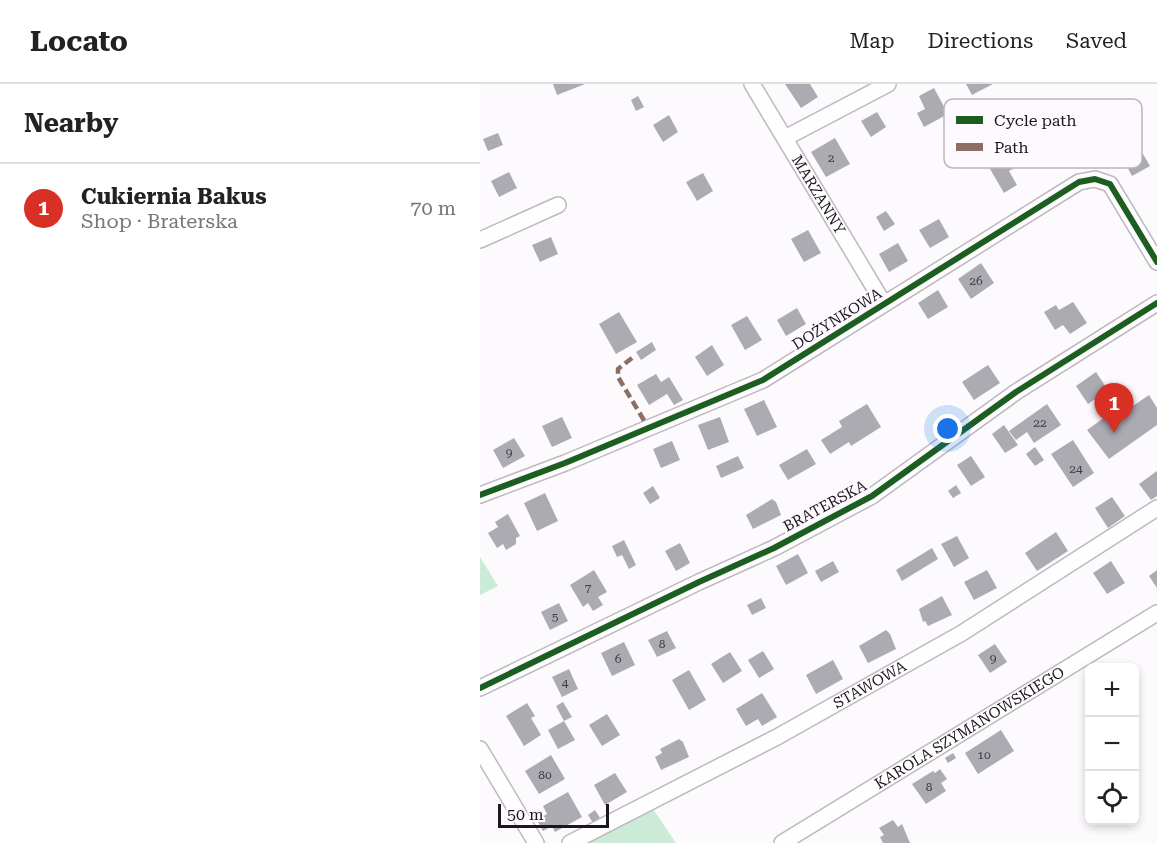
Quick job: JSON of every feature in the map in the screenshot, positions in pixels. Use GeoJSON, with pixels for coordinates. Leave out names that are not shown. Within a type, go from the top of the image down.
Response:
{"type":"FeatureCollection","features":[{"type":"Feature","properties":{"kind":"street","name":"MARZANNY"},"geometry":{"type":"LineString","coordinates":[[752,84],[884,304]]}},
{"type":"Feature","properties":{"kind":"street"},"geometry":{"type":"LineString","coordinates":[[785,138],[888,84]]}},
{"type":"Feature","properties":{"kind":"street","name":"DOŻYNKOWA"},"geometry":{"type":"LineString","coordinates":[[480,495],[565,463],[763,380],[1079,183],[1095,179],[1110,183],[1157,262]]}},
{"type":"Feature","properties":{"kind":"street"},"geometry":{"type":"LineString","coordinates":[[480,240],[558,205]]}},
{"type":"Feature","properties":{"kind":"street","name":"BRATERSKA"},"geometry":{"type":"LineString","coordinates":[[480,688],[774,548],[872,496],[1016,392],[1157,303]]}},
{"type":"Feature","properties":{"kind":"street","name":"STAWOWA"},"geometry":{"type":"LineString","coordinates":[[570,843],[777,737],[962,633],[1157,508]]}},
{"type":"Feature","properties":{"kind":"street","name":"KAROLA SZYMANOWSKIEGO"},"geometry":{"type":"LineString","coordinates":[[782,843],[1157,613]]}},
{"type":"Feature","properties":{"kind":"street"},"geometry":{"type":"LineString","coordinates":[[480,748],[536,843]]}},
{"type":"Feature","properties":{"kind":"green space"},"geometry":{"type":"Polygon","coordinates":[[[480,557],[498,586],[480,595],[480,557]]]}},
{"type":"Feature","properties":{"kind":"green space"},"geometry":{"type":"Polygon","coordinates":[[[653,809],[676,843],[587,843],[653,809]]]}},
{"type":"Feature","properties":{"kind":"building"},"geometry":{"type":"Polygon","coordinates":[[[553,84],[585,84],[557,95],[553,84]]]}},
{"type":"Feature","properties":{"kind":"building"},"geometry":{"type":"Polygon","coordinates":[[[785,84],[810,84],[818,97],[801,108],[785,84]]]}},
{"type":"Feature","properties":{"kind":"building"},"geometry":{"type":"Polygon","coordinates":[[[966,84],[993,84],[972,95],[966,84]]]}},
{"type":"Feature","properties":{"kind":"building"},"geometry":{"type":"Polygon","coordinates":[[[934,88],[944,107],[944,116],[924,127],[917,113],[925,109],[919,96],[934,88]]]}},
{"type":"Feature","properties":{"kind":"building"},"geometry":{"type":"Polygon","coordinates":[[[638,96],[644,107],[636,111],[631,100],[638,96]]]}},
{"type":"Feature","properties":{"kind":"building"},"geometry":{"type":"Polygon","coordinates":[[[877,112],[886,127],[871,137],[861,121],[877,112]]]}},
{"type":"Feature","properties":{"kind":"building"},"geometry":{"type":"Polygon","coordinates":[[[669,115],[678,132],[663,142],[653,125],[669,115]]]}},
{"type":"Feature","properties":{"kind":"building"},"geometry":{"type":"Polygon","coordinates":[[[498,133],[503,145],[488,151],[483,139],[498,133]]]}},
{"type":"Feature","properties":{"kind":"building"},"geometry":{"type":"Polygon","coordinates":[[[835,138],[850,164],[826,177],[811,152],[835,138]]]}},
{"type":"Feature","properties":{"kind":"building"},"geometry":{"type":"Polygon","coordinates":[[[1142,152],[1150,166],[1132,176],[1128,168],[1142,168],[1142,152]]]}},
{"type":"Feature","properties":{"kind":"building"},"geometry":{"type":"Polygon","coordinates":[[[989,168],[1014,168],[1009,171],[1017,185],[1004,193],[989,168]]]}},
{"type":"Feature","properties":{"kind":"building"},"geometry":{"type":"Polygon","coordinates":[[[509,172],[517,188],[499,197],[491,181],[509,172]]]}},
{"type":"Feature","properties":{"kind":"building"},"geometry":{"type":"Polygon","coordinates":[[[703,173],[713,191],[697,201],[686,182],[703,173]]]}},
{"type":"Feature","properties":{"kind":"building"},"geometry":{"type":"Polygon","coordinates":[[[886,211],[895,224],[884,231],[876,217],[886,211]]]}},
{"type":"Feature","properties":{"kind":"building"},"geometry":{"type":"Polygon","coordinates":[[[939,219],[949,237],[930,248],[919,230],[939,219]]]}},
{"type":"Feature","properties":{"kind":"building"},"geometry":{"type":"Polygon","coordinates":[[[808,230],[821,253],[804,262],[791,239],[808,230]]]}},
{"type":"Feature","properties":{"kind":"building"},"geometry":{"type":"Polygon","coordinates":[[[551,237],[558,254],[540,262],[532,245],[551,237]]]}},
{"type":"Feature","properties":{"kind":"building"},"geometry":{"type":"Polygon","coordinates":[[[898,243],[908,261],[889,272],[879,254],[898,243]]]}},
{"type":"Feature","properties":{"kind":"building"},"geometry":{"type":"Polygon","coordinates":[[[981,263],[994,283],[971,299],[958,279],[981,263]]]}},
{"type":"Feature","properties":{"kind":"building"},"geometry":{"type":"Polygon","coordinates":[[[938,290],[948,307],[928,319],[918,303],[938,290]]]}},
{"type":"Feature","properties":{"kind":"building"},"geometry":{"type":"Polygon","coordinates":[[[1073,302],[1087,323],[1070,334],[1063,325],[1055,330],[1044,312],[1056,305],[1059,310],[1073,302]]]}},
{"type":"Feature","properties":{"kind":"building"},"geometry":{"type":"Polygon","coordinates":[[[797,308],[806,324],[786,336],[777,320],[797,308]]]}},
{"type":"Feature","properties":{"kind":"building"},"geometry":{"type":"Polygon","coordinates":[[[619,312],[637,342],[616,354],[599,324],[619,312]]]}},
{"type":"Feature","properties":{"kind":"building"},"geometry":{"type":"Polygon","coordinates":[[[747,316],[762,340],[745,350],[731,325],[747,316]]]}},
{"type":"Feature","properties":{"kind":"building"},"geometry":{"type":"Polygon","coordinates":[[[652,342],[656,350],[641,360],[636,352],[652,342]]]}},
{"type":"Feature","properties":{"kind":"building"},"geometry":{"type":"Polygon","coordinates":[[[712,345],[724,365],[707,376],[695,357],[712,345]]]}},
{"type":"Feature","properties":{"kind":"building"},"geometry":{"type":"Polygon","coordinates":[[[988,365],[1000,383],[974,400],[962,382],[988,365]]]}},
{"type":"Feature","properties":{"kind":"building"},"geometry":{"type":"Polygon","coordinates":[[[1096,372],[1108,390],[1088,404],[1076,386],[1096,372]]]}},
{"type":"Feature","properties":{"kind":"building"},"geometry":{"type":"Polygon","coordinates":[[[656,374],[661,382],[669,377],[683,400],[674,405],[667,394],[649,405],[637,385],[656,374]]]}},
{"type":"Feature","properties":{"kind":"building"},"geometry":{"type":"Polygon","coordinates":[[[1149,395],[1157,408],[1157,425],[1109,459],[1087,430],[1119,407],[1124,412],[1149,395]]]}},
{"type":"Feature","properties":{"kind":"building"},"geometry":{"type":"Polygon","coordinates":[[[764,400],[777,427],[757,436],[744,409],[764,400]]]}},
{"type":"Feature","properties":{"kind":"building"},"geometry":{"type":"Polygon","coordinates":[[[867,404],[881,427],[851,446],[849,442],[830,454],[821,440],[842,427],[839,421],[867,404]]]}},
{"type":"Feature","properties":{"kind":"building"},"geometry":{"type":"Polygon","coordinates":[[[1047,404],[1061,425],[1034,443],[1027,432],[1016,440],[1009,431],[1047,404]]]}},
{"type":"Feature","properties":{"kind":"building"},"geometry":{"type":"Polygon","coordinates":[[[562,417],[572,438],[552,447],[542,426],[562,417]]]}},
{"type":"Feature","properties":{"kind":"building"},"geometry":{"type":"Polygon","coordinates":[[[720,417],[729,442],[708,450],[698,425],[720,417]]]}},
{"type":"Feature","properties":{"kind":"building"},"geometry":{"type":"Polygon","coordinates":[[[1004,425],[1018,445],[1005,453],[992,434],[1004,425]]]}},
{"type":"Feature","properties":{"kind":"building"},"geometry":{"type":"Polygon","coordinates":[[[514,438],[525,456],[503,468],[493,450],[514,438]]]}},
{"type":"Feature","properties":{"kind":"building"},"geometry":{"type":"Polygon","coordinates":[[[1073,440],[1094,473],[1073,487],[1051,454],[1073,440]]]}},
{"type":"Feature","properties":{"kind":"building"},"geometry":{"type":"Polygon","coordinates":[[[672,441],[680,460],[661,468],[653,449],[672,441]]]}},
{"type":"Feature","properties":{"kind":"building"},"geometry":{"type":"Polygon","coordinates":[[[1035,447],[1044,460],[1035,466],[1026,454],[1035,447]]]}},
{"type":"Feature","properties":{"kind":"building"},"geometry":{"type":"Polygon","coordinates":[[[807,449],[816,464],[788,480],[779,465],[807,449]]]}},
{"type":"Feature","properties":{"kind":"building"},"geometry":{"type":"Polygon","coordinates":[[[738,456],[744,468],[721,478],[716,466],[738,456]]]}},
{"type":"Feature","properties":{"kind":"building"},"geometry":{"type":"Polygon","coordinates":[[[971,456],[985,477],[971,486],[957,465],[971,456]]]}},
{"type":"Feature","properties":{"kind":"building"},"geometry":{"type":"Polygon","coordinates":[[[1157,471],[1157,496],[1151,500],[1139,484],[1157,471]]]}},
{"type":"Feature","properties":{"kind":"building"},"geometry":{"type":"Polygon","coordinates":[[[956,485],[961,493],[953,498],[948,491],[956,485]]]}},
{"type":"Feature","properties":{"kind":"building"},"geometry":{"type":"Polygon","coordinates":[[[653,486],[660,498],[650,504],[643,493],[653,486]]]}},
{"type":"Feature","properties":{"kind":"building"},"geometry":{"type":"Polygon","coordinates":[[[545,493],[558,521],[537,531],[524,503],[545,493]]]}},
{"type":"Feature","properties":{"kind":"building"},"geometry":{"type":"Polygon","coordinates":[[[1112,497],[1125,516],[1108,528],[1095,508],[1112,497]]]}},
{"type":"Feature","properties":{"kind":"building"},"geometry":{"type":"Polygon","coordinates":[[[772,499],[776,502],[781,515],[753,529],[746,515],[772,499]]]}},
{"type":"Feature","properties":{"kind":"building"},"geometry":{"type":"Polygon","coordinates":[[[508,514],[520,536],[516,538],[516,544],[506,550],[503,544],[497,548],[488,533],[498,527],[495,522],[508,514]]]}},
{"type":"Feature","properties":{"kind":"building"},"geometry":{"type":"Polygon","coordinates":[[[1056,532],[1068,551],[1037,571],[1025,553],[1056,532]]]}},
{"type":"Feature","properties":{"kind":"building"},"geometry":{"type":"Polygon","coordinates":[[[957,536],[969,558],[954,567],[941,544],[957,536]]]}},
{"type":"Feature","properties":{"kind":"building"},"geometry":{"type":"Polygon","coordinates":[[[624,540],[636,565],[629,569],[622,555],[617,557],[612,546],[624,540]]]}},
{"type":"Feature","properties":{"kind":"building"},"geometry":{"type":"Polygon","coordinates":[[[680,543],[690,563],[676,571],[665,551],[680,543]]]}},
{"type":"Feature","properties":{"kind":"building"},"geometry":{"type":"Polygon","coordinates":[[[932,548],[938,559],[902,581],[896,570],[932,548]]]}},
{"type":"Feature","properties":{"kind":"building"},"geometry":{"type":"Polygon","coordinates":[[[798,554],[808,573],[786,585],[776,566],[798,554]]]}},
{"type":"Feature","properties":{"kind":"building"},"geometry":{"type":"Polygon","coordinates":[[[833,561],[839,572],[821,582],[815,571],[833,561]]]}},
{"type":"Feature","properties":{"kind":"building"},"geometry":{"type":"Polygon","coordinates":[[[1111,561],[1125,583],[1107,594],[1093,573],[1111,561]]]}},
{"type":"Feature","properties":{"kind":"building"},"geometry":{"type":"Polygon","coordinates":[[[594,570],[607,592],[598,597],[603,605],[593,611],[588,603],[583,607],[570,585],[594,570]]]}},
{"type":"Feature","properties":{"kind":"building"},"geometry":{"type":"Polygon","coordinates":[[[987,570],[997,588],[974,600],[964,582],[987,570]]]}},
{"type":"Feature","properties":{"kind":"building"},"geometry":{"type":"Polygon","coordinates":[[[1157,570],[1157,588],[1149,576],[1157,570]]]}},
{"type":"Feature","properties":{"kind":"building"},"geometry":{"type":"Polygon","coordinates":[[[942,596],[952,615],[928,626],[925,621],[923,622],[919,609],[942,596]]]}},
{"type":"Feature","properties":{"kind":"building"},"geometry":{"type":"Polygon","coordinates":[[[761,598],[766,608],[752,615],[747,605],[761,598]]]}},
{"type":"Feature","properties":{"kind":"building"},"geometry":{"type":"Polygon","coordinates":[[[559,603],[568,621],[550,630],[541,612],[559,603]]]}},
{"type":"Feature","properties":{"kind":"building"},"geometry":{"type":"Polygon","coordinates":[[[886,630],[896,649],[868,663],[859,646],[886,630]]]}},
{"type":"Feature","properties":{"kind":"building"},"geometry":{"type":"Polygon","coordinates":[[[667,631],[676,648],[657,657],[648,640],[667,631]]]}},
{"type":"Feature","properties":{"kind":"building"},"geometry":{"type":"Polygon","coordinates":[[[624,642],[635,665],[612,676],[601,653],[624,642]]]}},
{"type":"Feature","properties":{"kind":"building"},"geometry":{"type":"Polygon","coordinates":[[[995,644],[1007,662],[990,673],[978,655],[995,644]]]}},
{"type":"Feature","properties":{"kind":"building"},"geometry":{"type":"Polygon","coordinates":[[[763,651],[774,669],[759,678],[748,660],[763,651]]]}},
{"type":"Feature","properties":{"kind":"building"},"geometry":{"type":"Polygon","coordinates":[[[730,652],[742,671],[723,683],[711,664],[730,652]]]}},
{"type":"Feature","properties":{"kind":"building"},"geometry":{"type":"Polygon","coordinates":[[[833,660],[843,679],[816,694],[806,675],[833,660]]]}},
{"type":"Feature","properties":{"kind":"building"},"geometry":{"type":"Polygon","coordinates":[[[569,669],[578,689],[562,697],[552,677],[569,669]]]}},
{"type":"Feature","properties":{"kind":"building"},"geometry":{"type":"Polygon","coordinates":[[[689,670],[706,700],[689,710],[672,680],[689,670]]]}},
{"type":"Feature","properties":{"kind":"building"},"geometry":{"type":"Polygon","coordinates":[[[762,693],[777,717],[762,726],[758,719],[746,726],[736,709],[762,693]]]}},
{"type":"Feature","properties":{"kind":"building"},"geometry":{"type":"Polygon","coordinates":[[[563,702],[572,717],[564,721],[556,706],[563,702]]]}},
{"type":"Feature","properties":{"kind":"building"},"geometry":{"type":"Polygon","coordinates":[[[527,703],[535,716],[531,718],[541,735],[524,746],[506,716],[527,703]]]}},
{"type":"Feature","properties":{"kind":"building"},"geometry":{"type":"Polygon","coordinates":[[[607,714],[620,735],[602,746],[589,725],[607,714]]]}},
{"type":"Feature","properties":{"kind":"building"},"geometry":{"type":"Polygon","coordinates":[[[564,721],[575,740],[558,749],[548,730],[564,721]]]}},
{"type":"Feature","properties":{"kind":"building"},"geometry":{"type":"Polygon","coordinates":[[[1001,730],[1014,751],[978,774],[965,753],[1001,730]]]}},
{"type":"Feature","properties":{"kind":"building"},"geometry":{"type":"Polygon","coordinates":[[[679,739],[683,742],[689,757],[661,770],[655,757],[662,753],[660,749],[679,739]]]}},
{"type":"Feature","properties":{"kind":"building"},"geometry":{"type":"Polygon","coordinates":[[[953,753],[956,758],[948,763],[945,758],[953,753]]]}},
{"type":"Feature","properties":{"kind":"building"},"geometry":{"type":"Polygon","coordinates":[[[551,755],[565,779],[539,794],[525,771],[551,755]]]}},
{"type":"Feature","properties":{"kind":"building"},"geometry":{"type":"Polygon","coordinates":[[[940,769],[947,779],[941,783],[946,791],[926,804],[912,784],[940,769]]]}},
{"type":"Feature","properties":{"kind":"building"},"geometry":{"type":"Polygon","coordinates":[[[615,773],[627,792],[605,805],[594,785],[615,773]]]}},
{"type":"Feature","properties":{"kind":"building"},"geometry":{"type":"Polygon","coordinates":[[[568,792],[582,817],[555,832],[552,826],[543,831],[537,820],[547,814],[543,806],[568,792]]]}},
{"type":"Feature","properties":{"kind":"building"},"geometry":{"type":"Polygon","coordinates":[[[595,810],[602,821],[595,826],[588,815],[595,810]]]}},
{"type":"Feature","properties":{"kind":"building"},"geometry":{"type":"Polygon","coordinates":[[[893,820],[898,827],[902,824],[910,843],[883,843],[880,837],[884,835],[879,828],[893,820]]]}},
{"type":"Feature","properties":{"kind":"marked path"},"geometry":{"type":"LineString","coordinates":[[632,358],[618,369],[618,377],[648,427]]}},
{"type":"Feature","properties":{"kind":"cycle path"},"geometry":{"type":"LineString","coordinates":[[480,495],[565,463],[763,380],[1079,182],[1095,179],[1110,184],[1157,262]]}},
{"type":"Feature","properties":{"kind":"cycle path"},"geometry":{"type":"LineString","coordinates":[[480,688],[774,548],[872,496],[1016,392],[1157,303]]}},
{"type":"Feature","properties":{"kind":"place","name":"Cukiernia Bakus"},"geometry":{"type":"Point","coordinates":[1114,433]}}]}
